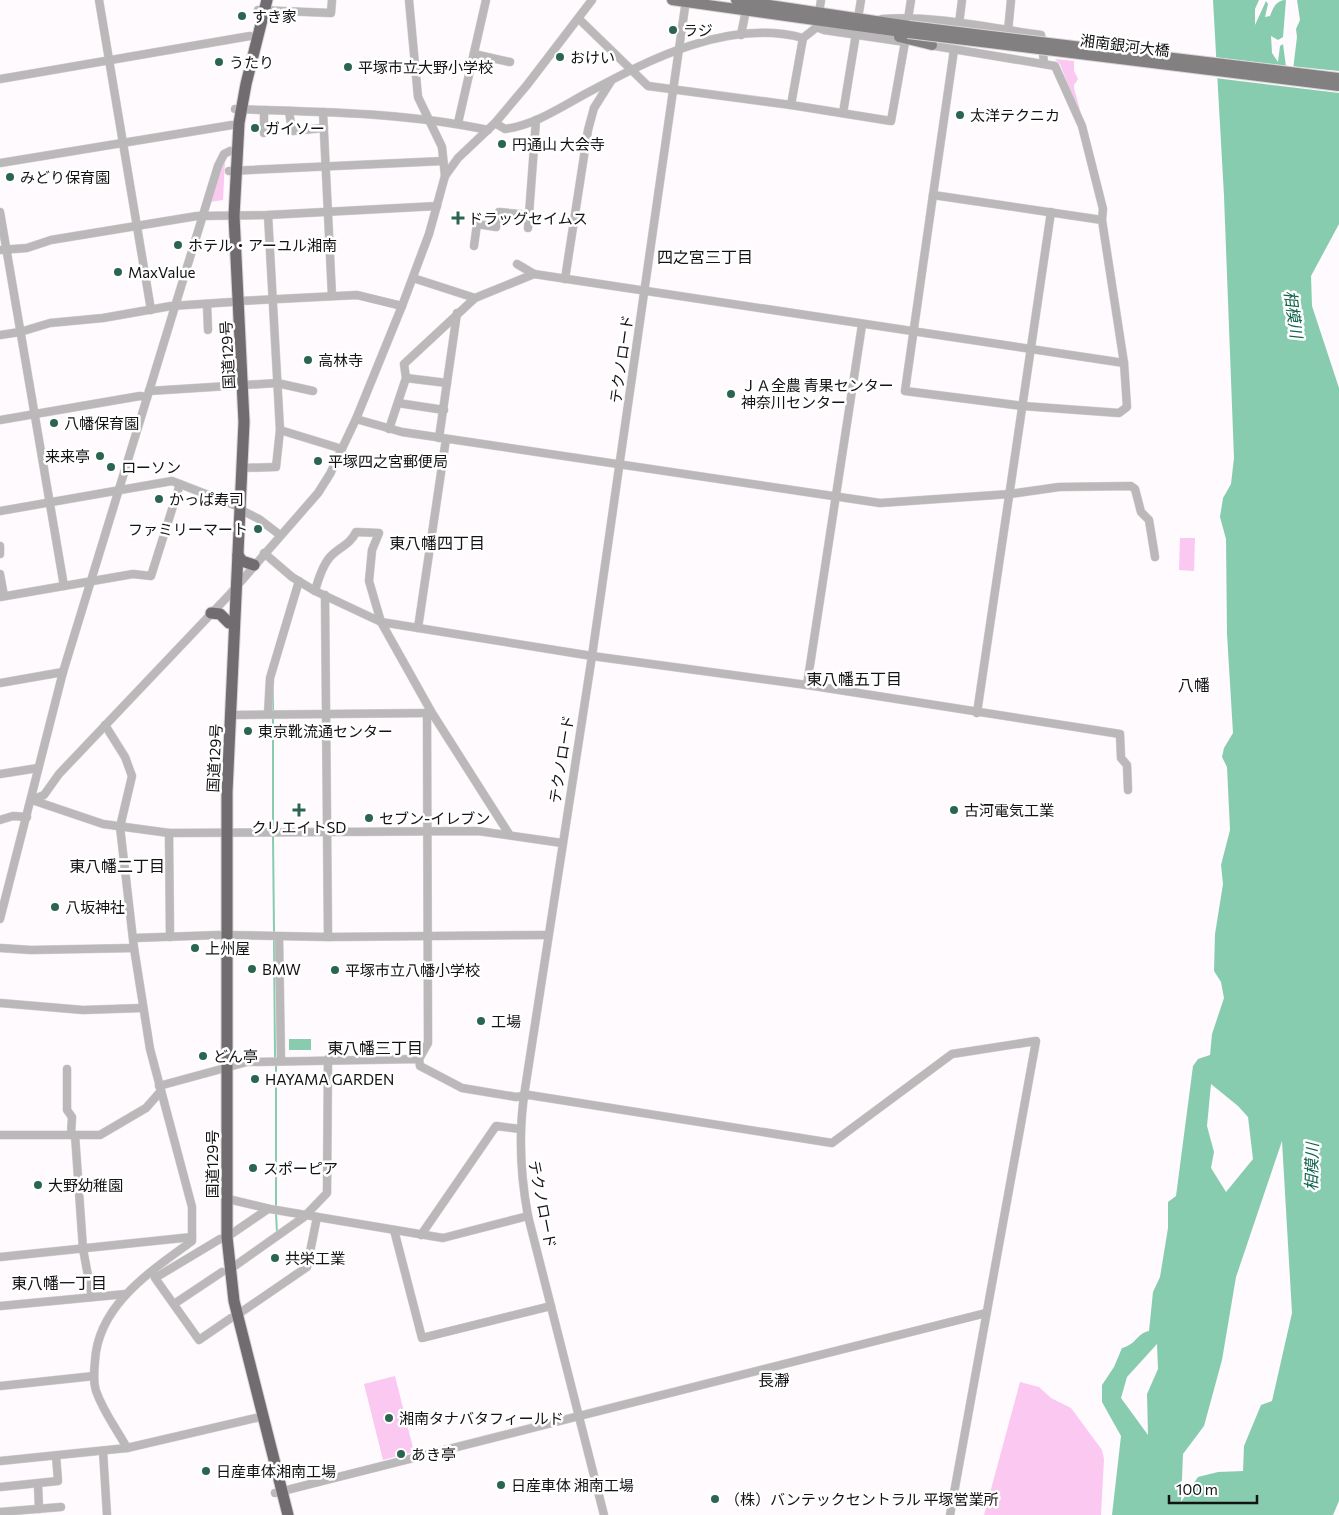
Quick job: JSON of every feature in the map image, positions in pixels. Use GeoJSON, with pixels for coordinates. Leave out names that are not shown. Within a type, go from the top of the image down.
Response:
{"type":"FeatureCollection","features":[{"type":"Feature","properties":{"kind":"highway","name":"国道129号"},"geometry":{"type":"LineString","coordinates":[[262,5],[250,36],[238,109],[232,171],[231,216],[240,385],[242,468],[237,508],[238,555],[229,623],[223,831],[224,1238],[226,1271],[256,1418],[278,1492],[288,1515]]}},
{"type":"Feature","properties":{"kind":"highway","name":"国道129号"},"geometry":{"type":"LineString","coordinates":[[232,171],[230,151],[232,125],[238,109],[262,5]]}},
{"type":"Feature","properties":{"kind":"highway","name":"国道129号"},"geometry":{"type":"LineString","coordinates":[[223,831],[231,715],[240,385]]}},
{"type":"Feature","properties":{"kind":"highway"},"geometry":{"type":"LineString","coordinates":[[238,555],[242,561],[254,565]]}},
{"type":"Feature","properties":{"kind":"highway"},"geometry":{"type":"LineString","coordinates":[[211,613],[220,614],[229,623]]}},
{"type":"Feature","properties":{"kind":"highway","name":"国道129号"},"geometry":{"type":"LineString","coordinates":[[223,1068],[228,1199],[224,1238]]}},
{"type":"Feature","properties":{"kind":"highway","name":"国道129号"},"geometry":{"type":"LineString","coordinates":[[234,1316],[278,1492],[280,1515]]}},
{"type":"Feature","properties":{"kind":"main road"},"geometry":{"type":"LineString","coordinates":[[672,0],[748,4]]}},
{"type":"Feature","properties":{"kind":"main road"},"geometry":{"type":"LineString","coordinates":[[736,0],[818,20],[885,30],[908,30]]}},
{"type":"Feature","properties":{"kind":"main road"},"geometry":{"type":"LineString","coordinates":[[818,20],[858,18],[875,20],[908,30]]}},
{"type":"Feature","properties":{"kind":"main road"},"geometry":{"type":"LineString","coordinates":[[885,30],[889,34],[932,45]]}},
{"type":"Feature","properties":{"kind":"main road","name":"湘南銀河大橋"},"geometry":{"type":"LineString","coordinates":[[908,30],[1339,78]]}},
{"type":"Feature","properties":{"kind":"main road","name":"湘南銀河大橋"},"geometry":{"type":"LineString","coordinates":[[908,30],[1339,86]]}},
{"type":"Feature","properties":{"kind":"street"},"geometry":{"type":"LineString","coordinates":[[99,0],[139,226],[151,310]]}},
{"type":"Feature","properties":{"kind":"street"},"geometry":{"type":"LineString","coordinates":[[262,5],[331,13],[332,0]]}},
{"type":"Feature","properties":{"kind":"street"},"geometry":{"type":"LineString","coordinates":[[409,0],[418,97],[442,148],[445,176]]}},
{"type":"Feature","properties":{"kind":"street"},"geometry":{"type":"LineString","coordinates":[[458,123],[486,0]]}},
{"type":"Feature","properties":{"kind":"street"},"geometry":{"type":"LineString","coordinates":[[32,800],[44,795],[59,774],[233,590],[318,493],[330,474],[356,419],[402,306],[413,278],[445,176],[458,158],[494,123],[579,19],[592,0]]}},
{"type":"Feature","properties":{"kind":"street"},"geometry":{"type":"LineString","coordinates":[[791,105],[803,38],[818,20],[821,0]]}},
{"type":"Feature","properties":{"kind":"street"},"geometry":{"type":"LineString","coordinates":[[858,18],[861,0]]}},
{"type":"Feature","properties":{"kind":"street"},"geometry":{"type":"LineString","coordinates":[[579,19],[648,86],[791,105],[891,121],[908,30],[910,0]]}},
{"type":"Feature","properties":{"kind":"street"},"geometry":{"type":"LineString","coordinates":[[959,24],[962,0]]}},
{"type":"Feature","properties":{"kind":"street"},"geometry":{"type":"LineString","coordinates":[[1008,31],[1011,0]]}},
{"type":"Feature","properties":{"kind":"street","name":"テクノロード"},"geometry":{"type":"LineString","coordinates":[[604,1515],[528,1216],[520,1159],[520,1129],[547,935],[592,656],[686,1]]}},
{"type":"Feature","properties":{"kind":"street"},"geometry":{"type":"LineString","coordinates":[[741,34],[748,4]]}},
{"type":"Feature","properties":{"kind":"street"},"geometry":{"type":"LineString","coordinates":[[818,20],[856,34],[959,24],[1041,35],[1044,63]]}},
{"type":"Feature","properties":{"kind":"street"},"geometry":{"type":"LineString","coordinates":[[908,30],[932,45],[1054,66],[1082,126],[1103,210],[1102,220],[1124,364],[1127,406],[1119,413],[1023,406],[905,391],[954,50]]}},
{"type":"Feature","properties":{"kind":"street"},"geometry":{"type":"LineString","coordinates":[[494,123],[505,129],[536,120],[632,70],[696,44],[741,34],[782,32],[803,38]]}},
{"type":"Feature","properties":{"kind":"street"},"geometry":{"type":"LineString","coordinates":[[843,113],[856,34]]}},
{"type":"Feature","properties":{"kind":"street"},"geometry":{"type":"LineString","coordinates":[[0,79],[250,36]]}},
{"type":"Feature","properties":{"kind":"street"},"geometry":{"type":"LineString","coordinates":[[474,54],[510,62]]}},
{"type":"Feature","properties":{"kind":"street"},"geometry":{"type":"LineString","coordinates":[[565,280],[588,130],[594,108],[611,80]]}},
{"type":"Feature","properties":{"kind":"street"},"geometry":{"type":"LineString","coordinates":[[238,109],[323,112],[430,120],[458,123],[488,130]]}},
{"type":"Feature","properties":{"kind":"street"},"geometry":{"type":"LineString","coordinates":[[264,110],[264,133]]}},
{"type":"Feature","properties":{"kind":"street"},"geometry":{"type":"LineString","coordinates":[[289,111],[292,131],[324,128]]}},
{"type":"Feature","properties":{"kind":"street"},"geometry":{"type":"LineString","coordinates":[[323,112],[332,296]]}},
{"type":"Feature","properties":{"kind":"street"},"geometry":{"type":"LineString","coordinates":[[528,228],[536,120]]}},
{"type":"Feature","properties":{"kind":"street"},"geometry":{"type":"LineString","coordinates":[[0,163],[232,125]]}},
{"type":"Feature","properties":{"kind":"street"},"geometry":{"type":"LineString","coordinates":[[0,919],[1,909],[32,800],[38,768],[63,672],[221,158],[230,151]]}},
{"type":"Feature","properties":{"kind":"street"},"geometry":{"type":"LineString","coordinates":[[232,171],[443,161]]}},
{"type":"Feature","properties":{"kind":"street"},"geometry":{"type":"LineString","coordinates":[[933,195],[1102,220]]}},
{"type":"Feature","properties":{"kind":"street"},"geometry":{"type":"LineString","coordinates":[[3,249],[27,248],[51,240],[204,216],[268,215],[436,206]]}},
{"type":"Feature","properties":{"kind":"street"},"geometry":{"type":"LineString","coordinates":[[0,212],[3,249],[20,332],[64,586]]}},
{"type":"Feature","properties":{"kind":"street"},"geometry":{"type":"LineString","coordinates":[[474,246],[477,224],[496,227],[499,212],[529,215]]}},
{"type":"Feature","properties":{"kind":"street"},"geometry":{"type":"LineString","coordinates":[[977,713],[1052,212]]}},
{"type":"Feature","properties":{"kind":"street"},"geometry":{"type":"LineString","coordinates":[[242,468],[276,467],[280,430],[268,215]]}},
{"type":"Feature","properties":{"kind":"street"},"geometry":{"type":"LineString","coordinates":[[517,264],[534,274],[565,280],[1124,364]]}},
{"type":"Feature","properties":{"kind":"street"},"geometry":{"type":"LineString","coordinates":[[390,429],[406,378],[404,364],[475,298],[534,274]]}},
{"type":"Feature","properties":{"kind":"street"},"geometry":{"type":"LineString","coordinates":[[413,278],[475,298]]}},
{"type":"Feature","properties":{"kind":"street"},"geometry":{"type":"LineString","coordinates":[[0,335],[20,332],[50,322],[102,318],[175,306],[357,295],[402,306]]}},
{"type":"Feature","properties":{"kind":"street"},"geometry":{"type":"LineString","coordinates":[[207,304],[208,330]]}},
{"type":"Feature","properties":{"kind":"street"},"geometry":{"type":"LineString","coordinates":[[418,628],[443,439],[447,383],[457,313]]}},
{"type":"Feature","properties":{"kind":"street"},"geometry":{"type":"LineString","coordinates":[[807,685],[862,325]]}},
{"type":"Feature","properties":{"kind":"street"},"geometry":{"type":"LineString","coordinates":[[406,378],[447,383]]}},
{"type":"Feature","properties":{"kind":"street"},"geometry":{"type":"LineString","coordinates":[[0,420],[148,394],[240,385],[277,383],[313,391]]}},
{"type":"Feature","properties":{"kind":"street"},"geometry":{"type":"LineString","coordinates":[[398,403],[444,410]]}},
{"type":"Feature","properties":{"kind":"street"},"geometry":{"type":"LineString","coordinates":[[356,419],[390,429],[443,439],[880,504],[1010,494],[1059,487],[1131,486],[1135,489],[1141,512],[1149,520],[1155,556]]}},
{"type":"Feature","properties":{"kind":"street"},"geometry":{"type":"LineString","coordinates":[[280,430],[342,449]]}},
{"type":"Feature","properties":{"kind":"street"},"geometry":{"type":"LineString","coordinates":[[0,511],[118,492],[172,481],[259,519],[280,536]]}},
{"type":"Feature","properties":{"kind":"street"},"geometry":{"type":"LineString","coordinates":[[0,574],[2,596],[133,574],[151,576],[180,484]]}},
{"type":"Feature","properties":{"kind":"street"},"geometry":{"type":"LineString","coordinates":[[315,591],[318,579],[329,558],[352,540],[356,532],[379,533],[372,550],[369,581],[381,622],[429,713],[509,834]]}},
{"type":"Feature","properties":{"kind":"street"},"geometry":{"type":"LineString","coordinates":[[0,546],[0,554]]}},
{"type":"Feature","properties":{"kind":"street"},"geometry":{"type":"LineString","coordinates":[[264,553],[299,581],[315,591],[381,622],[592,656],[807,685],[1120,734],[1121,758],[1127,765],[1128,790]]}},
{"type":"Feature","properties":{"kind":"street"},"geometry":{"type":"LineString","coordinates":[[268,714],[270,678],[299,581]]}},
{"type":"Feature","properties":{"kind":"street"},"geometry":{"type":"LineString","coordinates":[[324,595],[328,937]]}},
{"type":"Feature","properties":{"kind":"street"},"geometry":{"type":"LineString","coordinates":[[0,683],[63,672]]}},
{"type":"Feature","properties":{"kind":"street"},"geometry":{"type":"LineString","coordinates":[[231,715],[429,713]]}},
{"type":"Feature","properties":{"kind":"street"},"geometry":{"type":"LineString","coordinates":[[429,713],[427,830],[428,1043],[419,1059],[420,1066],[462,1088],[832,1143],[952,1054],[1036,1041],[950,1515]]}},
{"type":"Feature","properties":{"kind":"street"},"geometry":{"type":"LineString","coordinates":[[105,725],[125,757],[132,776],[120,826],[142,1008],[160,1089],[192,1207],[192,1241],[139,1280],[126,1294],[106,1323],[95,1349],[94,1376],[96,1390],[107,1417],[117,1429],[127,1448]]}},
{"type":"Feature","properties":{"kind":"street"},"geometry":{"type":"LineString","coordinates":[[0,774],[38,768]]}},
{"type":"Feature","properties":{"kind":"street"},"geometry":{"type":"LineString","coordinates":[[32,800],[83,818],[120,826],[169,832],[478,831],[562,843]]}},
{"type":"Feature","properties":{"kind":"street"},"geometry":{"type":"LineString","coordinates":[[0,820],[13,816],[27,817]]}},
{"type":"Feature","properties":{"kind":"street"},"geometry":{"type":"LineString","coordinates":[[169,832],[170,937]]}},
{"type":"Feature","properties":{"kind":"street"},"geometry":{"type":"LineString","coordinates":[[134,938],[222,935],[328,937],[547,935]]}},
{"type":"Feature","properties":{"kind":"street"},"geometry":{"type":"LineString","coordinates":[[279,936],[281,1061]]}},
{"type":"Feature","properties":{"kind":"street"},"geometry":{"type":"LineString","coordinates":[[0,948],[31,950],[134,948]]}},
{"type":"Feature","properties":{"kind":"street"},"geometry":{"type":"LineString","coordinates":[[0,1003],[83,1010],[142,1008]]}},
{"type":"Feature","properties":{"kind":"street"},"geometry":{"type":"LineString","coordinates":[[0,1134],[100,1135],[146,1108],[160,1089],[247,1062],[328,1059],[419,1059]]}},
{"type":"Feature","properties":{"kind":"street"},"geometry":{"type":"LineString","coordinates":[[174,1304],[226,1271],[306,1215],[324,1199],[329,1187],[328,1059]]}},
{"type":"Feature","properties":{"kind":"street"},"geometry":{"type":"LineString","coordinates":[[67,1069],[67,1110],[72,1117],[84,1249],[92,1297]]}},
{"type":"Feature","properties":{"kind":"street"},"geometry":{"type":"LineString","coordinates":[[421,1235],[496,1126],[520,1129]]}},
{"type":"Feature","properties":{"kind":"street"},"geometry":{"type":"LineString","coordinates":[[228,1199],[268,1209],[443,1238],[528,1216]]}},
{"type":"Feature","properties":{"kind":"street"},"geometry":{"type":"LineString","coordinates":[[268,1209],[224,1238],[155,1278],[199,1340],[307,1267],[317,1217]]}},
{"type":"Feature","properties":{"kind":"street"},"geometry":{"type":"LineString","coordinates":[[394,1230],[422,1338],[551,1306]]}},
{"type":"Feature","properties":{"kind":"street"},"geometry":{"type":"LineString","coordinates":[[0,1257],[192,1237]]}},
{"type":"Feature","properties":{"kind":"street"},"geometry":{"type":"LineString","coordinates":[[0,1306],[126,1294]]}},
{"type":"Feature","properties":{"kind":"street"},"geometry":{"type":"LineString","coordinates":[[278,1492],[986,1313]]}},
{"type":"Feature","properties":{"kind":"street"},"geometry":{"type":"LineString","coordinates":[[0,1386],[94,1376]]}},
{"type":"Feature","properties":{"kind":"street"},"geometry":{"type":"LineString","coordinates":[[0,1461],[127,1448],[256,1418]]}},
{"type":"Feature","properties":{"kind":"street"},"geometry":{"type":"LineString","coordinates":[[103,1450],[107,1515]]}},
{"type":"Feature","properties":{"kind":"street"},"geometry":{"type":"LineString","coordinates":[[0,1487],[58,1481],[56,1456]]}},
{"type":"Feature","properties":{"kind":"street"},"geometry":{"type":"LineString","coordinates":[[38,1484],[39,1509]]}},
{"type":"Feature","properties":{"kind":"street"},"geometry":{"type":"LineString","coordinates":[[0,1512],[61,1507]]}},
{"type":"Feature","properties":{"kind":"shaded area"},"geometry":{"type":"Polygon","coordinates":[[[1055,59],[1074,61],[1074,71],[1078,79],[1074,88],[1104,197],[1081,117],[1060,64],[1055,59]]]}},
{"type":"Feature","properties":{"kind":"shaded area"},"geometry":{"type":"Polygon","coordinates":[[[225,161],[223,200],[210,202],[222,162],[225,161]]]}},
{"type":"Feature","properties":{"kind":"shaded area"},"geometry":{"type":"Polygon","coordinates":[[[1180,538],[1195,538],[1194,571],[1179,570],[1180,538]]]}},
{"type":"Feature","properties":{"kind":"shaded area","name":"湘南タナバタフィールド"},"geometry":{"type":"Polygon","coordinates":[[[395,1376],[414,1452],[383,1460],[364,1384],[395,1376]]]}},
{"type":"Feature","properties":{"kind":"shaded area"},"geometry":{"type":"Polygon","coordinates":[[[1020,1382],[1039,1387],[1051,1398],[1071,1408],[1102,1450],[1104,1459],[1101,1515],[984,1515],[1020,1382]]]}},
{"type":"Feature","properties":{"kind":"water","name":"相模川"},"geometry":{"type":"Polygon","coordinates":[[[1213,0],[1259,0],[1255,9],[1255,25],[1266,1],[1268,4],[1265,17],[1270,16],[1277,3],[1286,0],[1283,37],[1278,40],[1271,36],[1272,53],[1278,62],[1280,46],[1283,44],[1287,74],[1292,78],[1297,37],[1296,29],[1300,20],[1297,0],[1339,0],[1339,224],[1311,276],[1312,306],[1339,388],[1339,1501],[1333,1515],[1112,1515],[1121,1436],[1102,1402],[1102,1385],[1114,1367],[1122,1348],[1149,1331],[1153,1292],[1160,1277],[1168,1228],[1168,1202],[1176,1196],[1193,1066],[1198,1059],[1210,1055],[1212,1034],[1224,998],[1221,982],[1214,971],[1215,934],[1223,884],[1221,865],[1230,830],[1227,767],[1222,757],[1224,748],[1233,733],[1227,634],[1226,539],[1220,517],[1223,498],[1231,484],[1234,458],[1224,196],[1213,0]],[[1211,1084],[1207,1126],[1214,1152],[1211,1168],[1226,1192],[1253,1159],[1248,1117],[1238,1106],[1211,1084]],[[1282,1141],[1236,1277],[1222,1360],[1204,1426],[1183,1454],[1181,1502],[1198,1477],[1218,1472],[1243,1471],[1244,1446],[1261,1405],[1272,1401],[1292,1313],[1282,1141]],[[1157,1344],[1127,1377],[1121,1398],[1148,1435],[1147,1394],[1158,1369],[1157,1344]]]}},
{"type":"Feature","properties":{"kind":"water"},"geometry":{"type":"Polygon","coordinates":[[[289,1039],[311,1039],[311,1050],[289,1050],[289,1039]]]}},
{"type":"Feature","properties":{"kind":"pier"},"geometry":{"type":"Polygon","coordinates":[[[1213,57],[1289,66],[1290,73],[1290,66],[1339,71],[1339,93],[1215,78],[1213,57]]]}},
{"type":"Feature","properties":{"kind":"waterway"},"geometry":{"type":"LineString","coordinates":[[273,689],[273,711]]}},
{"type":"Feature","properties":{"kind":"waterway"},"geometry":{"type":"LineString","coordinates":[[273,717],[273,825]]}},
{"type":"Feature","properties":{"kind":"waterway"},"geometry":{"type":"LineString","coordinates":[[273,836],[274,932]]}},
{"type":"Feature","properties":{"kind":"waterway"},"geometry":{"type":"LineString","coordinates":[[274,940],[275,1057]]}},
{"type":"Feature","properties":{"kind":"waterway"},"geometry":{"type":"LineString","coordinates":[[276,1064],[276,1206]]}},
{"type":"Feature","properties":{"kind":"waterway"},"geometry":{"type":"LineString","coordinates":[[276,1213],[277,1233]]}},
{"type":"Feature","properties":{"kind":"place","name":"すき家"},"geometry":{"type":"Point","coordinates":[242,16]}},
{"type":"Feature","properties":{"kind":"place","name":"ラジ"},"geometry":{"type":"Point","coordinates":[673,30]}},
{"type":"Feature","properties":{"kind":"place","name":"おけい"},"geometry":{"type":"Point","coordinates":[560,57]}},
{"type":"Feature","properties":{"kind":"place","name":"うたり"},"geometry":{"type":"Point","coordinates":[219,62]}},
{"type":"Feature","properties":{"kind":"place","name":"平塚市立大野小学校"},"geometry":{"type":"Point","coordinates":[348,67]}},
{"type":"Feature","properties":{"kind":"place","name":"太洋テクニカ"},"geometry":{"type":"Point","coordinates":[960,115]}},
{"type":"Feature","properties":{"kind":"place","name":"ガイソー"},"geometry":{"type":"Point","coordinates":[255,128]}},
{"type":"Feature","properties":{"kind":"place","name":"円通山 大会寺"},"geometry":{"type":"Point","coordinates":[502,144]}},
{"type":"Feature","properties":{"kind":"place","name":"みどり保育園"},"geometry":{"type":"Point","coordinates":[10,177]}},
{"type":"Feature","properties":{"kind":"place","name":"ドラッグセイムス"},"geometry":{"type":"Point","coordinates":[458,218]}},
{"type":"Feature","properties":{"kind":"place","name":"ホテル・アーユル湘南"},"geometry":{"type":"Point","coordinates":[178,245]}},
{"type":"Feature","properties":{"kind":"place","name":"MaxValue"},"geometry":{"type":"Point","coordinates":[118,272]}},
{"type":"Feature","properties":{"kind":"place","name":"高林寺"},"geometry":{"type":"Point","coordinates":[308,360]}},
{"type":"Feature","properties":{"kind":"place","name":"ＪＡ全農 青果センター 神奈川センター"},"geometry":{"type":"Point","coordinates":[731,394]}},
{"type":"Feature","properties":{"kind":"place","name":"八幡保育園"},"geometry":{"type":"Point","coordinates":[54,423]}},
{"type":"Feature","properties":{"kind":"place","name":"来来亭"},"geometry":{"type":"Point","coordinates":[100,456]}},
{"type":"Feature","properties":{"kind":"place","name":"平塚四之宮郵便局"},"geometry":{"type":"Point","coordinates":[318,461]}},
{"type":"Feature","properties":{"kind":"place","name":"ローソン"},"geometry":{"type":"Point","coordinates":[111,467]}},
{"type":"Feature","properties":{"kind":"place","name":"かっぱ寿司"},"geometry":{"type":"Point","coordinates":[159,499]}},
{"type":"Feature","properties":{"kind":"place","name":"ファミリーマート"},"geometry":{"type":"Point","coordinates":[258,529]}},
{"type":"Feature","properties":{"kind":"place","name":"東京靴流通センター"},"geometry":{"type":"Point","coordinates":[248,731]}},
{"type":"Feature","properties":{"kind":"place","name":"クリエイトSD"},"geometry":{"type":"Point","coordinates":[299,810]}},
{"type":"Feature","properties":{"kind":"place","name":"古河電気工業"},"geometry":{"type":"Point","coordinates":[954,810]}},
{"type":"Feature","properties":{"kind":"place","name":"セブン-イレブン"},"geometry":{"type":"Point","coordinates":[369,818]}},
{"type":"Feature","properties":{"kind":"place","name":"八坂神社"},"geometry":{"type":"Point","coordinates":[55,907]}},
{"type":"Feature","properties":{"kind":"place","name":"上州屋"},"geometry":{"type":"Point","coordinates":[195,948]}},
{"type":"Feature","properties":{"kind":"place","name":"BMW"},"geometry":{"type":"Point","coordinates":[252,969]}},
{"type":"Feature","properties":{"kind":"place","name":"平塚市立八幡小学校"},"geometry":{"type":"Point","coordinates":[335,970]}},
{"type":"Feature","properties":{"kind":"place","name":"工場"},"geometry":{"type":"Point","coordinates":[481,1021]}},
{"type":"Feature","properties":{"kind":"place","name":"どん亭"},"geometry":{"type":"Point","coordinates":[203,1056]}},
{"type":"Feature","properties":{"kind":"place","name":"HAYAMA GARDEN"},"geometry":{"type":"Point","coordinates":[255,1079]}},
{"type":"Feature","properties":{"kind":"place","name":"スポーピア"},"geometry":{"type":"Point","coordinates":[253,1168]}},
{"type":"Feature","properties":{"kind":"place","name":"大野幼稚園"},"geometry":{"type":"Point","coordinates":[38,1185]}},
{"type":"Feature","properties":{"kind":"place","name":"共栄工業"},"geometry":{"type":"Point","coordinates":[275,1258]}},
{"type":"Feature","properties":{"kind":"place","name":"湘南タナバタフィールド"},"geometry":{"type":"Point","coordinates":[389,1418]}},
{"type":"Feature","properties":{"kind":"place","name":"あき亭"},"geometry":{"type":"Point","coordinates":[401,1454]}},
{"type":"Feature","properties":{"kind":"place","name":"日産車体湘南工場"},"geometry":{"type":"Point","coordinates":[206,1471]}},
{"type":"Feature","properties":{"kind":"place","name":"日産車体 湘南工場"},"geometry":{"type":"Point","coordinates":[501,1485]}},
{"type":"Feature","properties":{"kind":"place","name":"（株）バンテックセントラル 平塚営業所"},"geometry":{"type":"Point","coordinates":[715,1499]}},
{"type":"Feature","properties":{"kind":"district","name":"四之宮三丁目"},"geometry":{"type":"Point","coordinates":[705,256]}},
{"type":"Feature","properties":{"kind":"district","name":"東八幡四丁目"},"geometry":{"type":"Point","coordinates":[437,542]}},
{"type":"Feature","properties":{"kind":"district","name":"東八幡五丁目"},"geometry":{"type":"Point","coordinates":[854,678]}},
{"type":"Feature","properties":{"kind":"district","name":"八幡"},"geometry":{"type":"Point","coordinates":[1194,684]}},
{"type":"Feature","properties":{"kind":"district","name":"東八幡二丁目"},"geometry":{"type":"Point","coordinates":[117,865]}},
{"type":"Feature","properties":{"kind":"district","name":"東八幡三丁目"},"geometry":{"type":"Point","coordinates":[375,1047]}},
{"type":"Feature","properties":{"kind":"district","name":"東八幡一丁目"},"geometry":{"type":"Point","coordinates":[59,1282]}},
{"type":"Feature","properties":{"kind":"district","name":"長瀞"},"geometry":{"type":"Point","coordinates":[774,1379]}}]}
